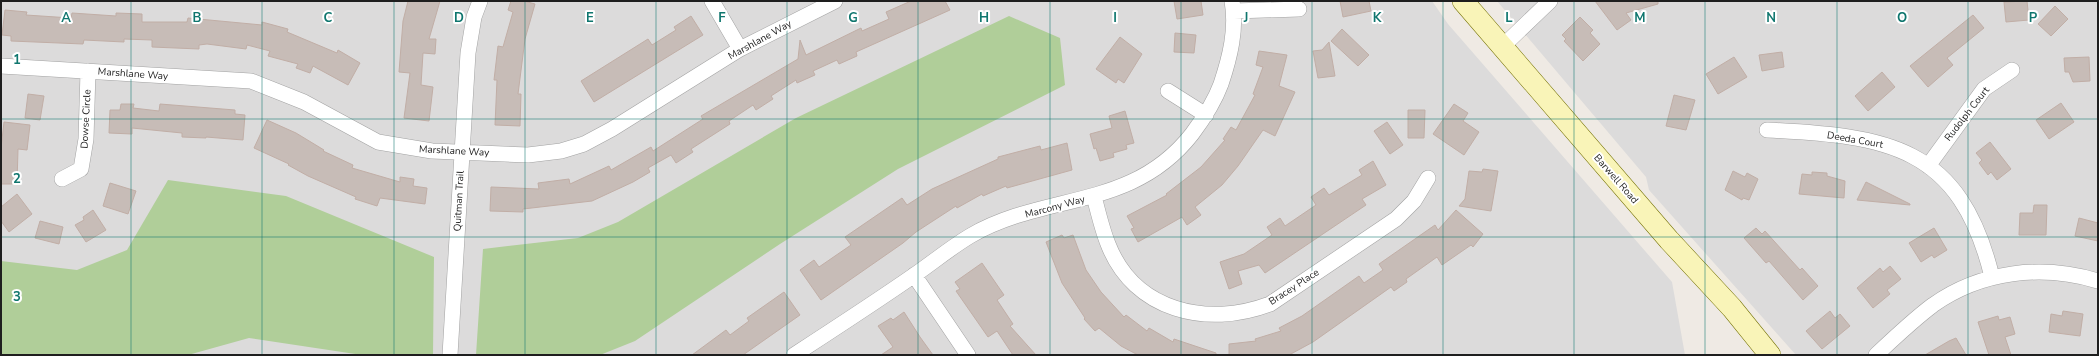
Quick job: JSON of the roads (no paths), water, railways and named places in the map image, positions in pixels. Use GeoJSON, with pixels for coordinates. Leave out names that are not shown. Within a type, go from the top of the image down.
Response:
{"type":"FeatureCollection","features":[{"type":"Feature","properties":{"kind":"street","name":"Quitman Trail"},"geometry":{"type":"LineString","coordinates":[[450,355],[468,53],[474,17],[480,1]]}},
{"type":"Feature","properties":{"kind":"street"},"geometry":{"type":"LineString","coordinates":[[712,1],[740,49]]}},
{"type":"Feature","properties":{"kind":"street","name":"Marshlane Way"},"geometry":{"type":"LineString","coordinates":[[1,66],[252,81],[304,102],[378,142],[432,152],[528,155],[561,150],[584,144],[612,129],[740,49],[835,1]]}},
{"type":"Feature","properties":{"kind":"street","name":"Barwell Road"},"geometry":{"type":"LineString","coordinates":[[1463,1],[1669,240],[1732,308],[1770,355]]}},
{"type":"Feature","properties":{"kind":"street"},"geometry":{"type":"LineString","coordinates":[[1502,47],[1550,1]]}},
{"type":"Feature","properties":{"kind":"street"},"geometry":{"type":"LineString","coordinates":[[1233,6],[1299,9]]}},
{"type":"Feature","properties":{"kind":"street","name":"Marcony Way"},"geometry":{"type":"LineString","coordinates":[[794,355],[971,236],[990,227],[1029,213],[1094,196],[1132,183],[1159,166],[1182,147],[1206,115],[1217,93],[1228,62],[1233,36],[1233,6]]}},
{"type":"Feature","properties":{"kind":"street","name":"Rudolph Court"},"geometry":{"type":"LineString","coordinates":[[1928,166],[1984,89],[2012,70]]}},
{"type":"Feature","properties":{"kind":"street","name":"Dowse Circle"},"geometry":{"type":"LineString","coordinates":[[62,179],[81,169],[86,139],[88,71]]}},
{"type":"Feature","properties":{"kind":"street"},"geometry":{"type":"LineString","coordinates":[[1168,91],[1206,115]]}},
{"type":"Feature","properties":{"kind":"street","name":"Deeda Court"},"geometry":{"type":"LineString","coordinates":[[1766,130],[1806,132],[1881,143],[1906,153],[1939,173],[1952,186],[1964,202],[1986,252],[1992,277]]}},
{"type":"Feature","properties":{"kind":"street","name":"Bracey Place"},"geometry":{"type":"LineString","coordinates":[[1094,196],[1108,244],[1118,263],[1140,288],[1156,300],[1172,308],[1194,314],[1232,314],[1250,312],[1270,304],[1396,219],[1414,202],[1428,178]]}},
{"type":"Feature","properties":{"kind":"street"},"geometry":{"type":"LineString","coordinates":[[1876,355],[1933,305],[1958,290],[1992,277],[2020,273],[2051,272],[2076,274],[2098,282]]}},
{"type":"Feature","properties":{"kind":"street"},"geometry":{"type":"LineString","coordinates":[[914,275],[968,355]]}}]}
